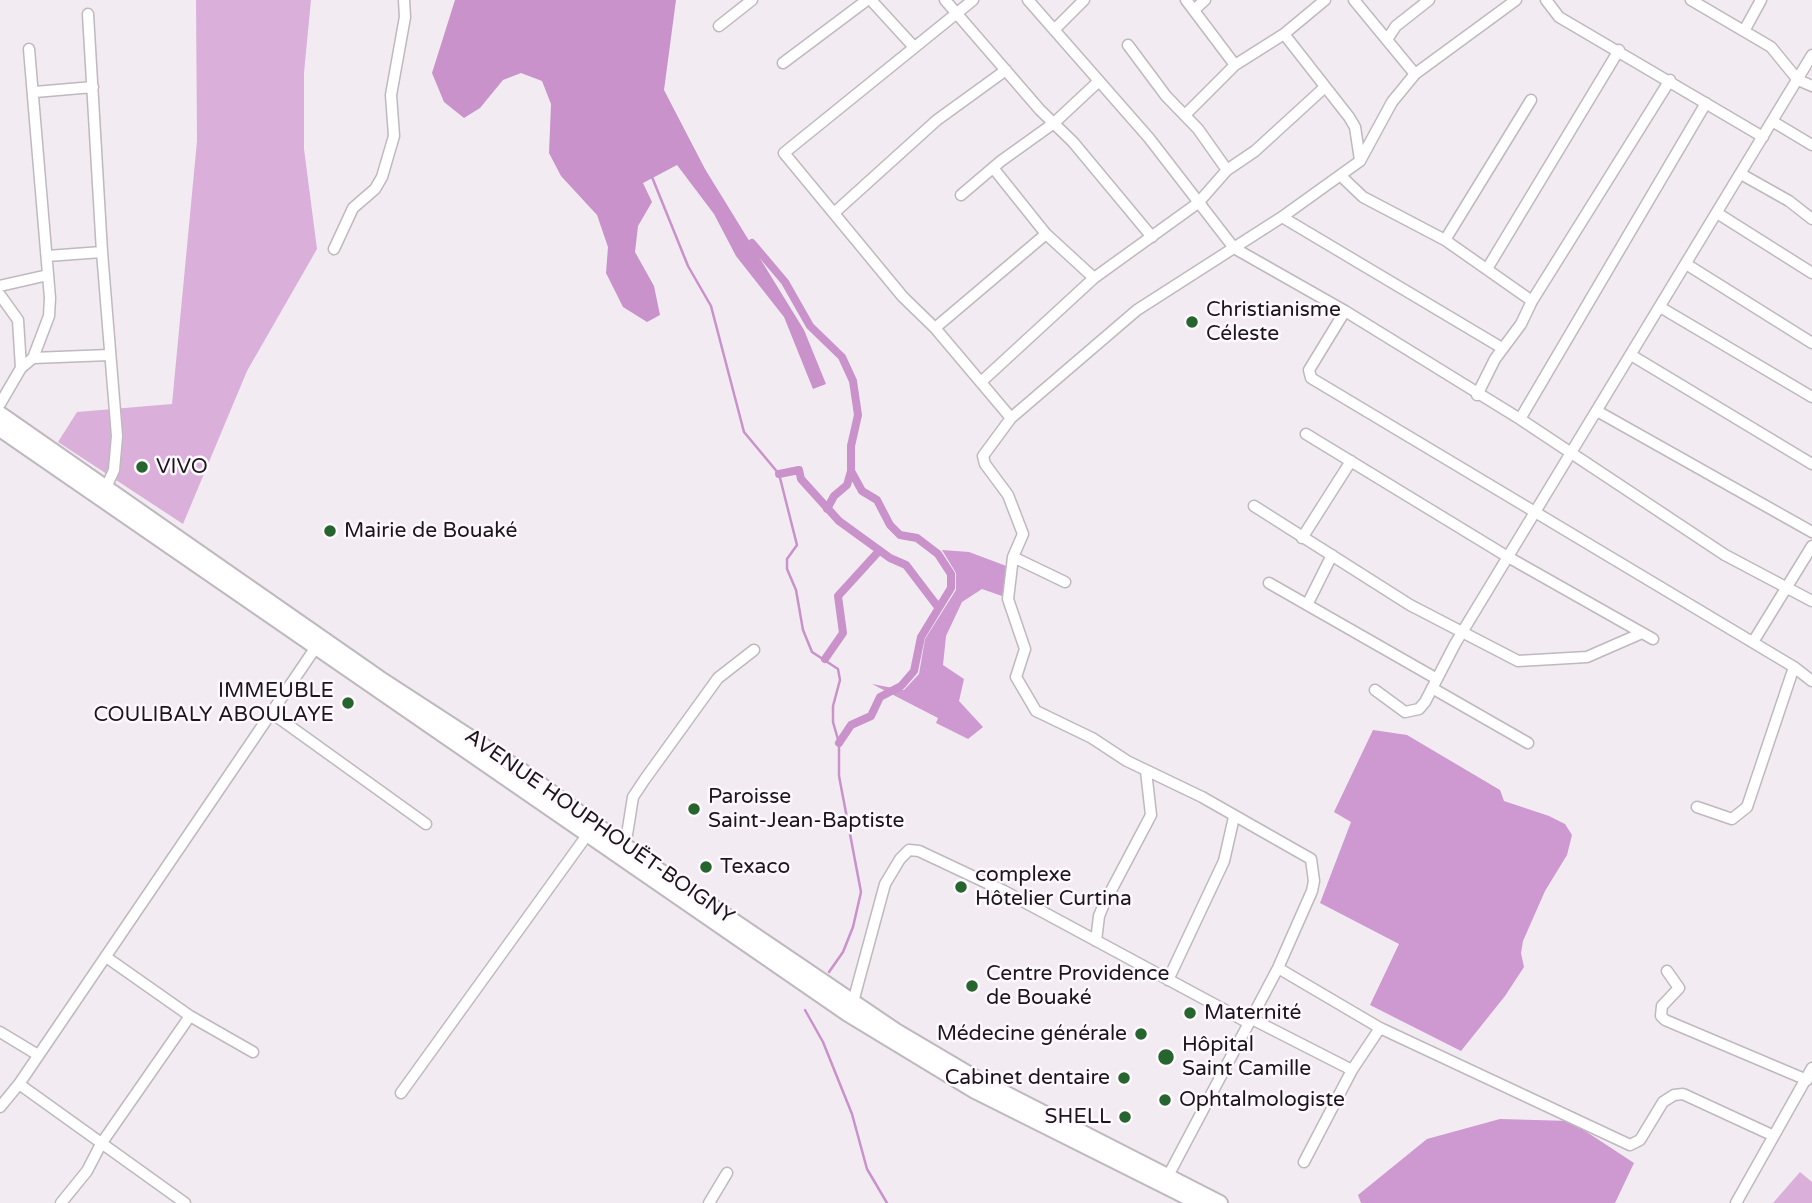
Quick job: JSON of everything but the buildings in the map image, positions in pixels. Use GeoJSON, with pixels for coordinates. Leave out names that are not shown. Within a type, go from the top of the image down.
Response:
{"type":"FeatureCollection","features":[{"type":"Feature","properties":{"kind":"highway","name":"AVENUE HOUPHOUËT-BOIGNY"},"geometry":{"type":"LineString","coordinates":[[0,414],[103,493],[316,647],[590,830],[890,1042],[975,1091],[1198,1200],[1220,1203]]}},
{"type":"Feature","properties":{"kind":"highway","name":"AVENUE HOUPHOUËT-BOIGNY"},"geometry":{"type":"LineString","coordinates":[[0,429],[103,493],[522,771],[590,830],[625,847],[853,1002],[979,1080],[1168,1175],[1198,1200]]}},
{"type":"Feature","properties":{"kind":"street"},"geometry":{"type":"LineString","coordinates":[[334,249],[352,208],[375,189],[394,136],[391,95],[405,17],[404,0]]}},
{"type":"Feature","properties":{"kind":"street"},"geometry":{"type":"LineString","coordinates":[[719,26],[752,0]]}},
{"type":"Feature","properties":{"kind":"street"},"geometry":{"type":"LineString","coordinates":[[783,63],[869,0],[914,47]]}},
{"type":"Feature","properties":{"kind":"street"},"geometry":{"type":"LineString","coordinates":[[946,0],[1152,237]]}},
{"type":"Feature","properties":{"kind":"street"},"geometry":{"type":"LineString","coordinates":[[974,0],[785,150],[903,297],[934,328],[1011,418]]}},
{"type":"Feature","properties":{"kind":"street"},"geometry":{"type":"LineString","coordinates":[[1028,0],[1149,138],[1234,248],[1345,311],[1477,395],[1520,419],[1725,555],[1812,601]]}},
{"type":"Feature","properties":{"kind":"street"},"geometry":{"type":"LineString","coordinates":[[1054,30],[1084,0]]}},
{"type":"Feature","properties":{"kind":"street"},"geometry":{"type":"LineString","coordinates":[[1186,0],[1235,65]]}},
{"type":"Feature","properties":{"kind":"street"},"geometry":{"type":"LineString","coordinates":[[1194,10],[1205,0]]}},
{"type":"Feature","properties":{"kind":"street"},"geometry":{"type":"LineString","coordinates":[[1186,114],[1235,65],[1284,34],[1325,0]]}},
{"type":"Feature","properties":{"kind":"street"},"geometry":{"type":"LineString","coordinates":[[1354,0],[1415,74]]}},
{"type":"Feature","properties":{"kind":"street"},"geometry":{"type":"LineString","coordinates":[[1388,38],[1396,26],[1429,0]]}},
{"type":"Feature","properties":{"kind":"street"},"geometry":{"type":"LineString","coordinates":[[1168,1175],[1278,968],[1311,891],[1314,881],[1311,859],[1298,849],[1234,817],[1202,797],[1105,749],[1092,738],[1042,716],[1018,683],[1017,671],[1025,649],[1008,599],[1013,557],[1023,534],[1008,495],[985,464],[983,456],[1011,418],[1137,310],[1283,217],[1360,161],[1392,102],[1415,74],[1516,0]]}},
{"type":"Feature","properties":{"kind":"street"},"geometry":{"type":"LineString","coordinates":[[1546,0],[1559,17],[1763,136]]}},
{"type":"Feature","properties":{"kind":"street"},"geometry":{"type":"LineString","coordinates":[[1690,0],[1774,50],[1798,80],[1812,86]]}},
{"type":"Feature","properties":{"kind":"street"},"geometry":{"type":"LineString","coordinates":[[1744,31],[1760,0]]}},
{"type":"Feature","properties":{"kind":"street"},"geometry":{"type":"LineString","coordinates":[[88,14],[109,355],[117,436],[114,470],[103,493]]}},
{"type":"Feature","properties":{"kind":"street"},"geometry":{"type":"LineString","coordinates":[[1284,34],[1354,127],[1360,161]]}},
{"type":"Feature","properties":{"kind":"street"},"geometry":{"type":"LineString","coordinates":[[1128,45],[1166,96],[1186,114],[1227,170]]}},
{"type":"Feature","properties":{"kind":"street"},"geometry":{"type":"LineString","coordinates":[[0,404],[21,368],[33,358],[49,316],[35,92],[29,49]]}},
{"type":"Feature","properties":{"kind":"street"},"geometry":{"type":"LineString","coordinates":[[1487,269],[1619,50]]}},
{"type":"Feature","properties":{"kind":"street"},"geometry":{"type":"LineString","coordinates":[[1375,690],[1401,710],[1412,712],[1425,702],[1534,512],[1812,55]]}},
{"type":"Feature","properties":{"kind":"street"},"geometry":{"type":"LineString","coordinates":[[834,213],[937,120],[1006,70]]}},
{"type":"Feature","properties":{"kind":"street"},"geometry":{"type":"LineString","coordinates":[[1477,395],[1502,348],[1521,324],[1670,80]]}},
{"type":"Feature","properties":{"kind":"street"},"geometry":{"type":"LineString","coordinates":[[961,195],[1054,123],[1099,81]]}},
{"type":"Feature","properties":{"kind":"street"},"geometry":{"type":"LineString","coordinates":[[35,92],[93,87]]}},
{"type":"Feature","properties":{"kind":"street"},"geometry":{"type":"LineString","coordinates":[[981,382],[1094,278],[1198,203],[1227,170],[1255,151],[1325,87]]}},
{"type":"Feature","properties":{"kind":"street"},"geometry":{"type":"LineString","coordinates":[[1445,240],[1531,100]]}},
{"type":"Feature","properties":{"kind":"street"},"geometry":{"type":"LineString","coordinates":[[1520,419],[1706,103]]}},
{"type":"Feature","properties":{"kind":"street"},"geometry":{"type":"LineString","coordinates":[[1772,121],[1812,145]]}},
{"type":"Feature","properties":{"kind":"street"},"geometry":{"type":"LineString","coordinates":[[994,169],[1046,234],[1094,278]]}},
{"type":"Feature","properties":{"kind":"street"},"geometry":{"type":"LineString","coordinates":[[1741,173],[1789,201],[1812,219]]}},
{"type":"Feature","properties":{"kind":"street"},"geometry":{"type":"LineString","coordinates":[[1341,176],[1363,197],[1445,240],[1532,302]]}},
{"type":"Feature","properties":{"kind":"street"},"geometry":{"type":"LineString","coordinates":[[1717,214],[1812,273]]}},
{"type":"Feature","properties":{"kind":"street"},"geometry":{"type":"LineString","coordinates":[[1283,217],[1502,348]]}},
{"type":"Feature","properties":{"kind":"street"},"geometry":{"type":"LineString","coordinates":[[934,328],[1046,234]]}},
{"type":"Feature","properties":{"kind":"street"},"geometry":{"type":"LineString","coordinates":[[47,256],[102,252]]}},
{"type":"Feature","properties":{"kind":"street"},"geometry":{"type":"LineString","coordinates":[[1686,264],[1812,344]]}},
{"type":"Feature","properties":{"kind":"street"},"geometry":{"type":"LineString","coordinates":[[0,286],[48,275]]}},
{"type":"Feature","properties":{"kind":"street"},"geometry":{"type":"LineString","coordinates":[[0,295],[18,320],[21,368]]}},
{"type":"Feature","properties":{"kind":"street"},"geometry":{"type":"LineString","coordinates":[[1660,307],[1812,397]]}},
{"type":"Feature","properties":{"kind":"street"},"geometry":{"type":"LineString","coordinates":[[1345,311],[1309,370],[1311,378],[1753,642],[1812,681]]}},
{"type":"Feature","properties":{"kind":"street"},"geometry":{"type":"LineString","coordinates":[[33,358],[109,355]]}},
{"type":"Feature","properties":{"kind":"street"},"geometry":{"type":"LineString","coordinates":[[1631,355],[1812,464]]}},
{"type":"Feature","properties":{"kind":"street"},"geometry":{"type":"LineString","coordinates":[[1597,411],[1812,532]]}},
{"type":"Feature","properties":{"kind":"street"},"geometry":{"type":"LineString","coordinates":[[1306,434],[1508,557],[1653,639]]}},
{"type":"Feature","properties":{"kind":"street"},"geometry":{"type":"LineString","coordinates":[[1302,538],[1351,461]]}},
{"type":"Feature","properties":{"kind":"street"},"geometry":{"type":"LineString","coordinates":[[1255,506],[1410,605],[1509,657],[1526,661],[1587,657],[1642,633]]}},
{"type":"Feature","properties":{"kind":"street"},"geometry":{"type":"LineString","coordinates":[[1753,642],[1812,546]]}},
{"type":"Feature","properties":{"kind":"street"},"geometry":{"type":"LineString","coordinates":[[1308,603],[1332,555]]}},
{"type":"Feature","properties":{"kind":"street"},"geometry":{"type":"LineString","coordinates":[[1013,557],[1065,582]]}},
{"type":"Feature","properties":{"kind":"street"},"geometry":{"type":"LineString","coordinates":[[1269,583],[1308,603],[1528,743]]}},
{"type":"Feature","properties":{"kind":"street"},"geometry":{"type":"LineString","coordinates":[[0,1107],[19,1084],[316,647]]}},
{"type":"Feature","properties":{"kind":"street"},"geometry":{"type":"LineString","coordinates":[[625,847],[633,797],[718,678],[754,650]]}},
{"type":"Feature","properties":{"kind":"street"},"geometry":{"type":"LineString","coordinates":[[1696,807],[1732,819],[1747,807],[1794,667]]}},
{"type":"Feature","properties":{"kind":"street"},"geometry":{"type":"LineString","coordinates":[[273,714],[426,824]]}},
{"type":"Feature","properties":{"kind":"street"},"geometry":{"type":"LineString","coordinates":[[1097,941],[1099,916],[1151,815],[1146,771]]}},
{"type":"Feature","properties":{"kind":"street"},"geometry":{"type":"LineString","coordinates":[[1168,979],[1224,861],[1234,817]]}},
{"type":"Feature","properties":{"kind":"street"},"geometry":{"type":"LineString","coordinates":[[401,1093],[590,830]]}},
{"type":"Feature","properties":{"kind":"street"},"geometry":{"type":"LineString","coordinates":[[853,1002],[885,884],[900,859],[909,850],[919,851],[1004,891],[1168,979],[1352,1070]]}},
{"type":"Feature","properties":{"kind":"street"},"geometry":{"type":"LineString","coordinates":[[106,957],[190,1016],[253,1052]]}},
{"type":"Feature","properties":{"kind":"street"},"geometry":{"type":"LineString","coordinates":[[1278,968],[1380,1028],[1630,1145],[1640,1140],[1663,1102],[1674,1095],[1684,1094],[1774,1136]]}},
{"type":"Feature","properties":{"kind":"street"},"geometry":{"type":"LineString","coordinates":[[1667,971],[1679,988],[1662,1006],[1661,1016],[1665,1020],[1807,1080]]}},
{"type":"Feature","properties":{"kind":"street"},"geometry":{"type":"LineString","coordinates":[[61,1203],[87,1171],[101,1144],[190,1016]]}},
{"type":"Feature","properties":{"kind":"street"},"geometry":{"type":"LineString","coordinates":[[1304,1162],[1352,1070],[1380,1028]]}},
{"type":"Feature","properties":{"kind":"street"},"geometry":{"type":"LineString","coordinates":[[0,1032],[38,1055]]}},
{"type":"Feature","properties":{"kind":"street"},"geometry":{"type":"LineString","coordinates":[[1736,1203],[1812,1068]]}},
{"type":"Feature","properties":{"kind":"street"},"geometry":{"type":"LineString","coordinates":[[19,1084],[185,1203]]}},
{"type":"Feature","properties":{"kind":"street"},"geometry":{"type":"LineString","coordinates":[[709,1203],[727,1173]]}},
{"type":"Feature","properties":{"kind":"shaded area"},"geometry":{"type":"Polygon","coordinates":[[[196,0],[311,0],[304,73],[304,149],[317,249],[247,371],[183,524],[58,442],[77,412],[172,404],[197,141],[196,0]]]}},
{"type":"Feature","properties":{"kind":"shaded area"},"geometry":{"type":"Polygon","coordinates":[[[455,0],[676,0],[664,90],[705,169],[804,330],[826,384],[813,389],[784,317],[736,256],[714,214],[677,165],[643,183],[652,202],[638,226],[635,252],[654,286],[660,315],[647,322],[623,307],[606,273],[608,247],[597,215],[561,176],[549,153],[551,104],[542,81],[521,73],[503,80],[480,108],[464,118],[444,102],[432,73],[455,0]]]}},
{"type":"Feature","properties":{"kind":"shaded area"},"geometry":{"type":"Polygon","coordinates":[[[942,550],[969,552],[1009,567],[1002,596],[982,589],[962,602],[946,636],[943,665],[964,679],[959,701],[983,727],[968,739],[936,723],[938,718],[872,684],[904,690],[919,674],[925,639],[956,590],[956,573],[942,550]]]}},
{"type":"Feature","properties":{"kind":"shaded area"},"geometry":{"type":"Polygon","coordinates":[[[1373,730],[1407,735],[1500,790],[1504,801],[1565,824],[1572,835],[1567,855],[1545,891],[1523,941],[1521,953],[1524,967],[1505,996],[1461,1051],[1370,1005],[1399,944],[1320,903],[1351,822],[1334,812],[1373,730]]]}},
{"type":"Feature","properties":{"kind":"shaded area"},"geometry":{"type":"Polygon","coordinates":[[[1500,1119],[1570,1121],[1634,1163],[1615,1203],[1361,1203],[1358,1195],[1427,1139],[1500,1119]]]}},
{"type":"Feature","properties":{"kind":"shaded area"},"geometry":{"type":"Polygon","coordinates":[[[1800,1172],[1812,1182],[1812,1203],[1773,1203],[1800,1172]]]}},
{"type":"Feature","properties":{"kind":"waterway"},"geometry":{"type":"LineString","coordinates":[[652,177],[688,266],[711,306],[744,432],[779,474],[797,545],[787,559],[787,569],[796,590],[803,630],[812,652],[838,669],[840,680],[833,706],[833,722],[839,743],[839,776],[861,892],[853,927],[843,952],[829,972]]}},
{"type":"Feature","properties":{"kind":"waterway"},"geometry":{"type":"LineString","coordinates":[[752,243],[785,282],[810,326],[842,357],[853,381],[858,415],[851,446],[851,471],[847,485],[834,496],[827,509]]}},
{"type":"Feature","properties":{"kind":"waterway"},"geometry":{"type":"LineString","coordinates":[[779,474],[799,470],[801,479],[839,521],[890,558],[906,565],[938,607]]}},
{"type":"Feature","properties":{"kind":"waterway"},"geometry":{"type":"LineString","coordinates":[[839,743],[851,725],[871,716],[880,697],[901,686],[914,671],[921,637],[951,588],[951,574],[938,554],[917,538],[900,535],[890,525],[877,500],[862,491],[851,471]]}},
{"type":"Feature","properties":{"kind":"waterway"},"geometry":{"type":"LineString","coordinates":[[825,659],[843,633],[838,596],[879,551]]}},
{"type":"Feature","properties":{"kind":"waterway"},"geometry":{"type":"LineString","coordinates":[[805,1010],[823,1042],[852,1114],[867,1169],[887,1203]]}},
{"type":"Feature","properties":{"kind":"place","name":"Christianisme Céleste"},"geometry":{"type":"Point","coordinates":[1192,322]}},
{"type":"Feature","properties":{"kind":"place","name":"VIVO"},"geometry":{"type":"Point","coordinates":[142,467]}},
{"type":"Feature","properties":{"kind":"place","name":"Mairie de Bouaké"},"geometry":{"type":"Point","coordinates":[330,531]}},
{"type":"Feature","properties":{"kind":"place","name":"IMMEUBLE COULIBALY ABOULAYE"},"geometry":{"type":"Point","coordinates":[348,703]}},
{"type":"Feature","properties":{"kind":"place","name":"Paroisse Saint-Jean-Baptiste"},"geometry":{"type":"Point","coordinates":[694,809]}},
{"type":"Feature","properties":{"kind":"place","name":"Texaco"},"geometry":{"type":"Point","coordinates":[706,867]}},
{"type":"Feature","properties":{"kind":"place","name":"complexe Hôtelier Curtina"},"geometry":{"type":"Point","coordinates":[961,887]}},
{"type":"Feature","properties":{"kind":"place","name":"Centre Providence de Bouaké"},"geometry":{"type":"Point","coordinates":[972,986]}},
{"type":"Feature","properties":{"kind":"place","name":"Maternité"},"geometry":{"type":"Point","coordinates":[1190,1013]}},
{"type":"Feature","properties":{"kind":"place","name":"Médecine générale"},"geometry":{"type":"Point","coordinates":[1141,1034]}},
{"type":"Feature","properties":{"kind":"place","name":"Hôpital Saint Camille"},"geometry":{"type":"Point","coordinates":[1166,1057]}},
{"type":"Feature","properties":{"kind":"place","name":"Cabinet dentaire"},"geometry":{"type":"Point","coordinates":[1124,1078]}},
{"type":"Feature","properties":{"kind":"place","name":"Ophtalmologiste"},"geometry":{"type":"Point","coordinates":[1165,1100]}},
{"type":"Feature","properties":{"kind":"place","name":"SHELL"},"geometry":{"type":"Point","coordinates":[1125,1117]}}]}
